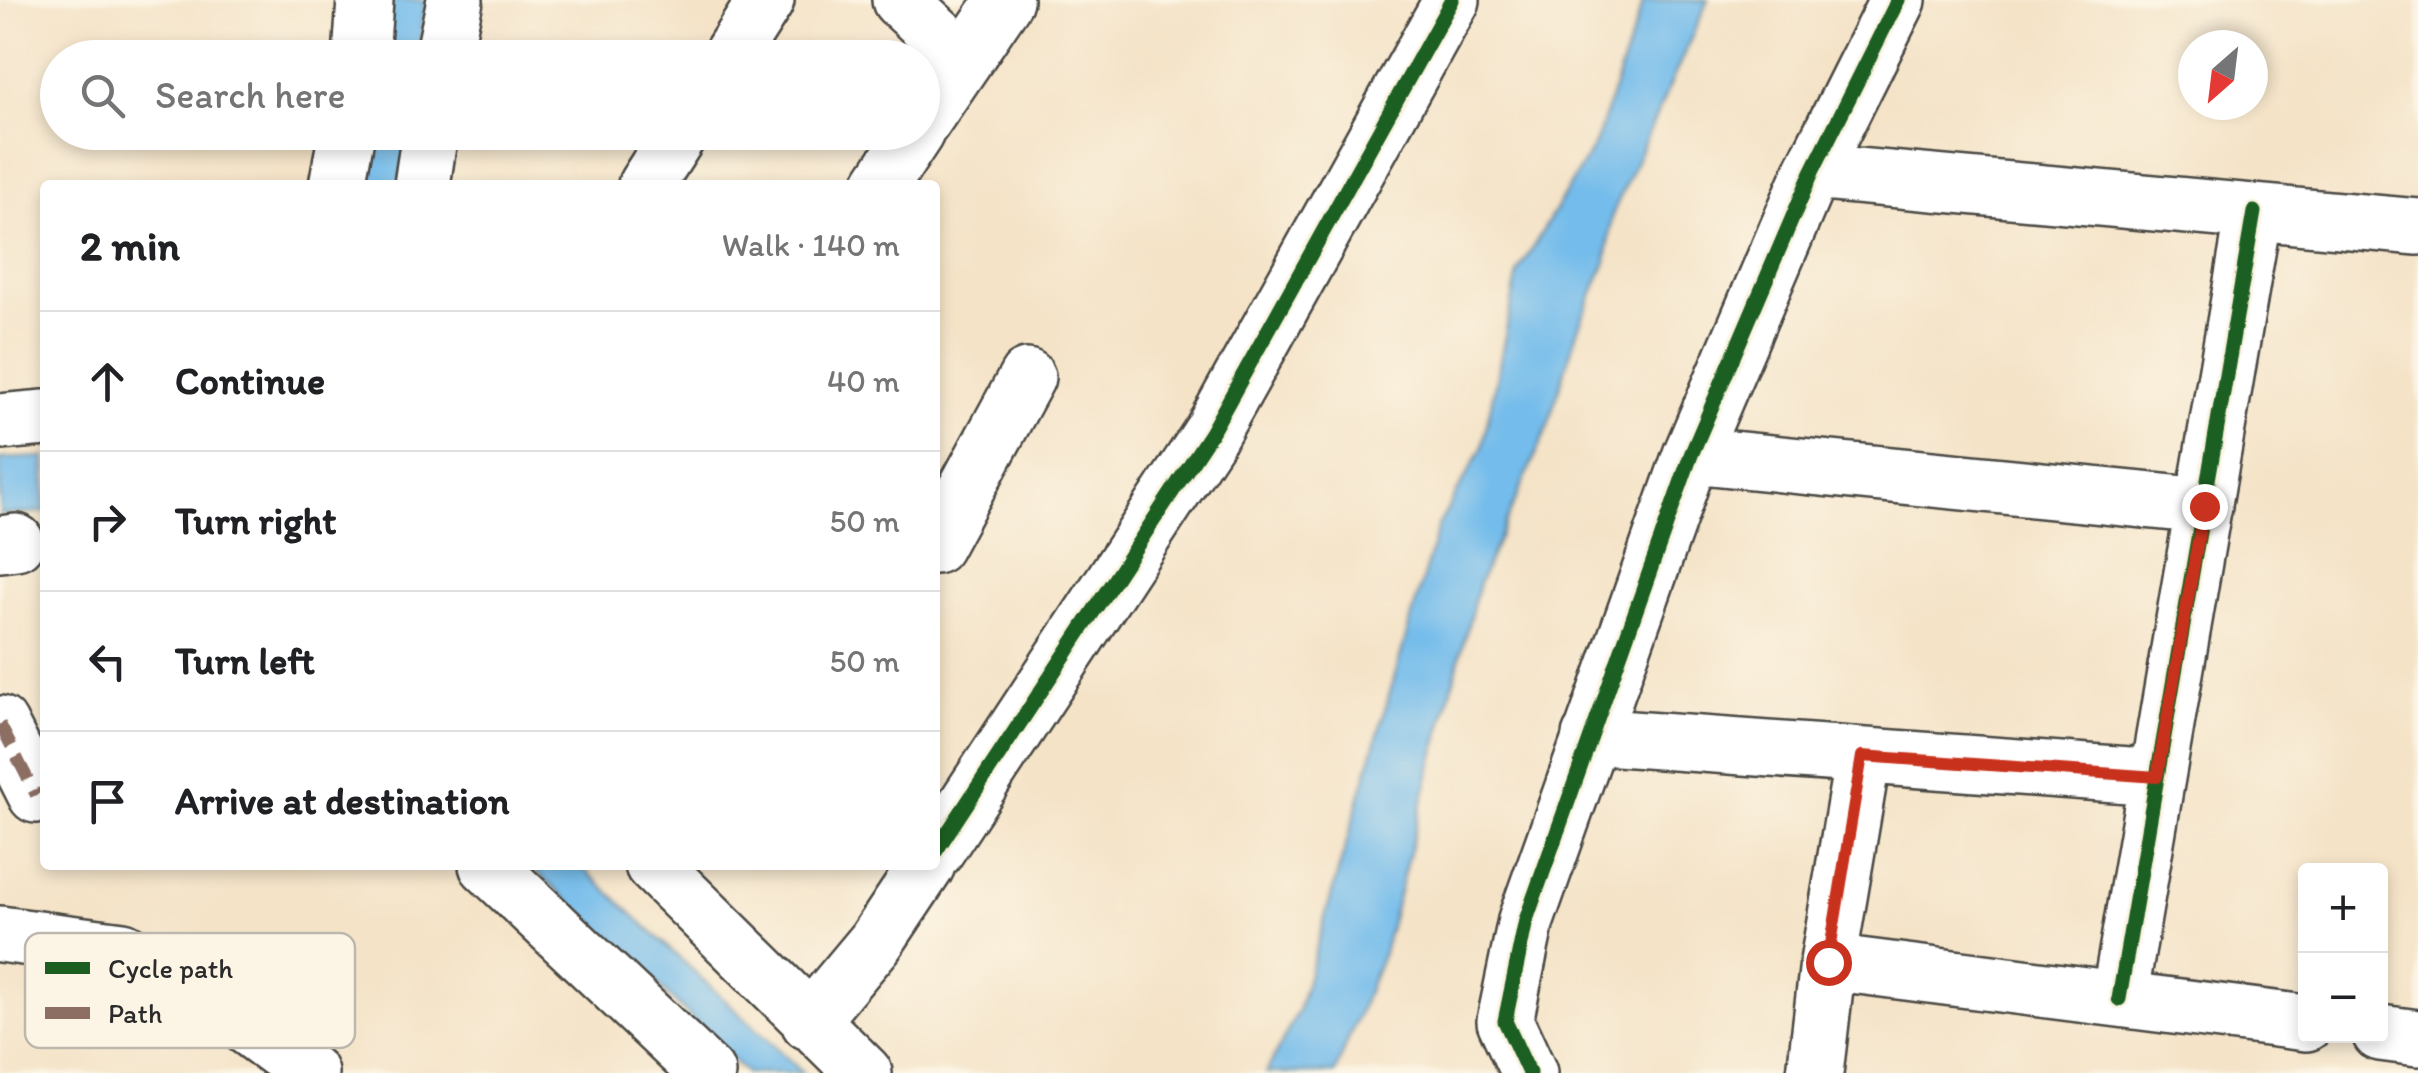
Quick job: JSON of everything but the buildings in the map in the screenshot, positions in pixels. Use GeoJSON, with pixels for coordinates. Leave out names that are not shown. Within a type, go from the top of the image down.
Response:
{"type":"FeatureCollection","features":[{"type":"Feature","properties":{"kind":"street"},"geometry":{"type":"LineString","coordinates":[[361,40],[364,0]]}},
{"type":"Feature","properties":{"kind":"street"},"geometry":{"type":"LineString","coordinates":[[447,40],[455,0]]}},
{"type":"Feature","properties":{"kind":"street"},"geometry":{"type":"LineString","coordinates":[[740,40],[766,0]]}},
{"type":"Feature","properties":{"kind":"street"},"geometry":{"type":"LineString","coordinates":[[900,0],[964,59]]}},
{"type":"Feature","properties":{"kind":"street"},"geometry":{"type":"LineString","coordinates":[[940,95],[1004,0]]}},
{"type":"Feature","properties":{"kind":"street"},"geometry":{"type":"LineString","coordinates":[[940,844],[1212,433],[1452,0]]}},
{"type":"Feature","properties":{"kind":"street"},"geometry":{"type":"LineString","coordinates":[[1529,1073],[1504,1021],[1526,920],[1690,455],[1812,172],[1898,0]]}},
{"type":"Feature","properties":{"kind":"street"},"geometry":{"type":"LineString","coordinates":[[338,180],[344,150]]}},
{"type":"Feature","properties":{"kind":"street"},"geometry":{"type":"LineString","coordinates":[[423,180],[427,150]]}},
{"type":"Feature","properties":{"kind":"street"},"geometry":{"type":"LineString","coordinates":[[649,180],[668,150]]}},
{"type":"Feature","properties":{"kind":"street"},"geometry":{"type":"LineString","coordinates":[[884,180],[904,150]]}},
{"type":"Feature","properties":{"kind":"street"},"geometry":{"type":"LineString","coordinates":[[1812,172],[2418,227]]}},
{"type":"Feature","properties":{"kind":"street"},"geometry":{"type":"LineString","coordinates":[[2120,999],[2254,212]]}},
{"type":"Feature","properties":{"kind":"street"},"geometry":{"type":"LineString","coordinates":[[940,524],[1028,377]]}},
{"type":"Feature","properties":{"kind":"street"},"geometry":{"type":"LineString","coordinates":[[0,422],[40,418]]}},
{"type":"Feature","properties":{"kind":"street"},"geometry":{"type":"LineString","coordinates":[[1690,455],[2204,506]]}},
{"type":"Feature","properties":{"kind":"street"},"geometry":{"type":"LineString","coordinates":[[0,724],[36,796]]}},
{"type":"Feature","properties":{"kind":"street"},"geometry":{"type":"LineString","coordinates":[[1590,736],[2157,777]]}},
{"type":"Feature","properties":{"kind":"street"},"geometry":{"type":"LineString","coordinates":[[1815,1073],[1828,962],[1862,756]]}},
{"type":"Feature","properties":{"kind":"street"},"geometry":{"type":"LineString","coordinates":[[492,870],[707,1073]]}},
{"type":"Feature","properties":{"kind":"street"},"geometry":{"type":"LineString","coordinates":[[658,870],[834,1057],[875,943],[924,870]]}},
{"type":"Feature","properties":{"kind":"street"},"geometry":{"type":"LineString","coordinates":[[0,934],[25,937]]}},
{"type":"Feature","properties":{"kind":"street"},"geometry":{"type":"LineString","coordinates":[[1828,962],[2298,1022]]}},
{"type":"Feature","properties":{"kind":"street"},"geometry":{"type":"LineString","coordinates":[[2388,1034],[2418,1038]]}},
{"type":"Feature","properties":{"kind":"street"},"geometry":{"type":"LineString","coordinates":[[276,1048],[310,1073]]}},
{"type":"Feature","properties":{"kind":"street"},"geometry":{"type":"LineString","coordinates":[[2414,1073],[2418,1051]]}},
{"type":"Feature","properties":{"kind":"water"},"geometry":{"type":"Polygon","coordinates":[[[391,0],[426,0],[420,40],[384,40],[391,0]]]}},
{"type":"Feature","properties":{"kind":"water"},"geometry":{"type":"Polygon","coordinates":[[[1644,0],[1708,0],[1612,215],[1606,262],[1577,331],[1547,429],[1479,583],[1383,953],[1335,1073],[1266,1073],[1298,1011],[1438,526],[1482,448],[1518,272],[1596,142],[1644,0]]]}},
{"type":"Feature","properties":{"kind":"water"},"geometry":{"type":"Polygon","coordinates":[[[365,150],[405,150],[401,180],[358,180],[365,150]]]}},
{"type":"Feature","properties":{"kind":"water"},"geometry":{"type":"Polygon","coordinates":[[[40,457],[40,512],[0,515],[0,459],[40,457]]]}},
{"type":"Feature","properties":{"kind":"water"},"geometry":{"type":"Polygon","coordinates":[[[535,870],[585,870],[803,1073],[746,1073],[627,954],[535,870]]]}},
{"type":"Feature","properties":{"kind":"marked path"},"geometry":{"type":"LineString","coordinates":[[0,724],[36,795]]}},
{"type":"Feature","properties":{"kind":"cycle path"},"geometry":{"type":"LineString","coordinates":[[940,844],[1211,433],[1452,0]]}},
{"type":"Feature","properties":{"kind":"cycle path"},"geometry":{"type":"LineString","coordinates":[[1529,1073],[1505,1021],[1526,920],[1691,455],[1812,172],[1898,0]]}},
{"type":"Feature","properties":{"kind":"cycle path"},"geometry":{"type":"LineString","coordinates":[[2119,999],[2254,212]]}},
{"type":"Feature","properties":{"kind":"route"},"geometry":{"type":"LineString","coordinates":[[1828,962],[1862,756],[2157,777],[2204,506]]}}]}
